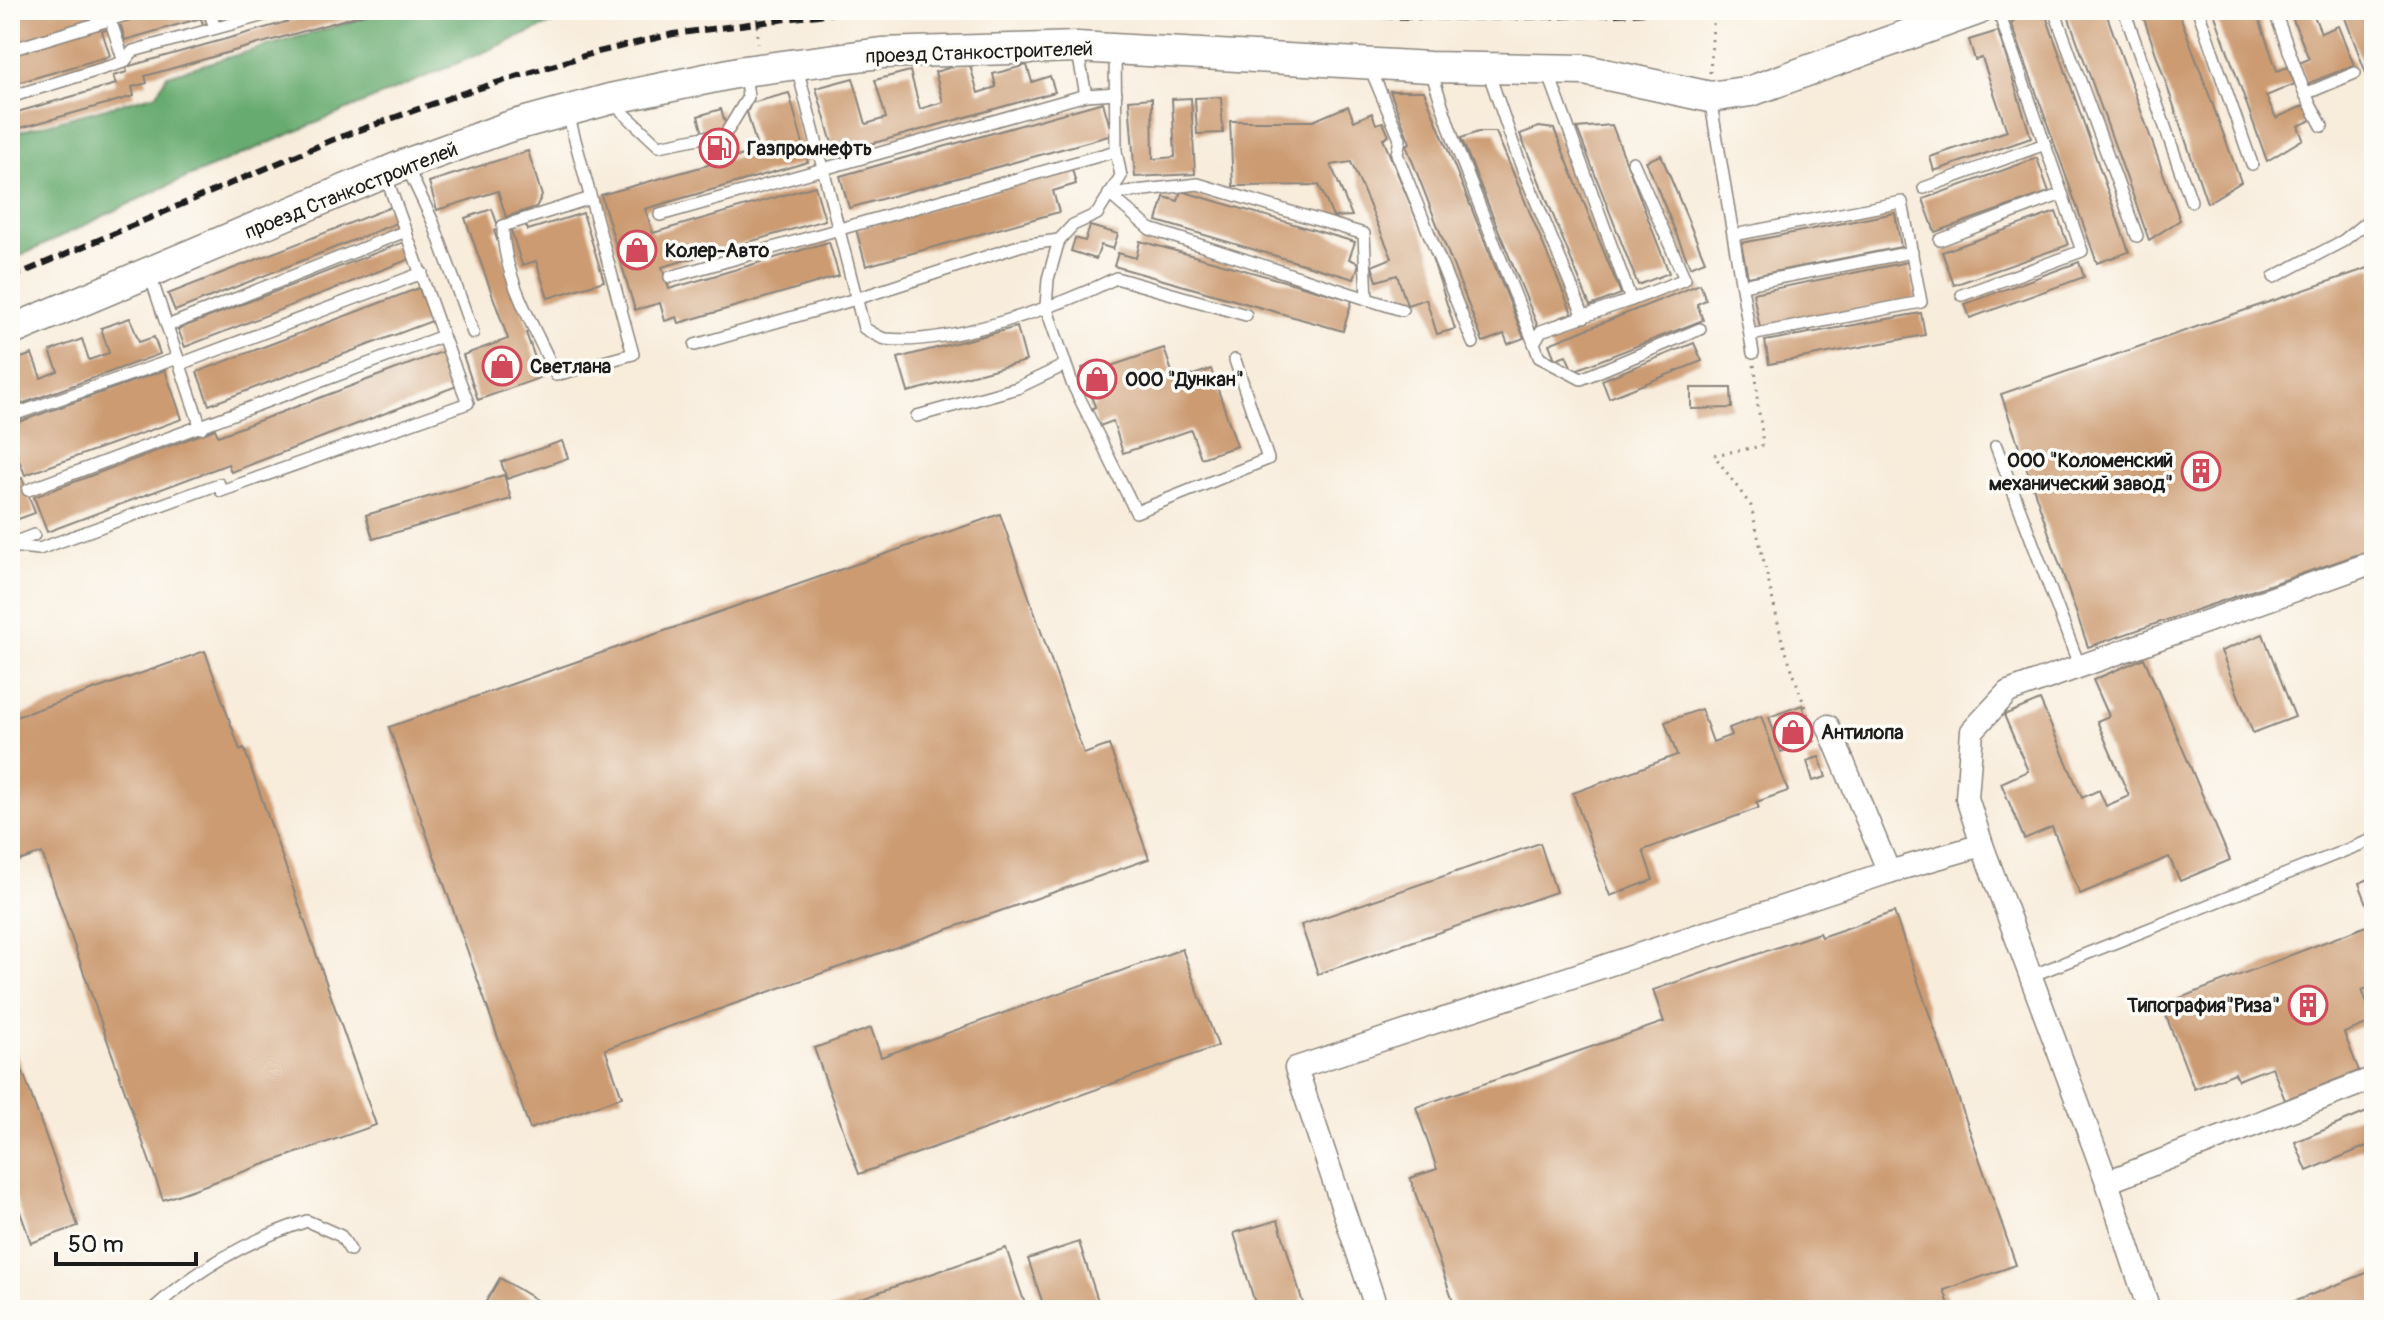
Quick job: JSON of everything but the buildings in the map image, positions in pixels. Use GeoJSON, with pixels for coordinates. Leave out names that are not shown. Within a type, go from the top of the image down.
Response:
{"type":"FeatureCollection","features":[{"type":"Feature","properties":{"kind":"main road","name":"проезд Станкостроителей"},"geometry":{"type":"LineString","coordinates":[[10,331],[150,275],[396,169],[567,110],[744,71],[881,53],[1077,47],[1430,67],[1547,68],[1622,77],[1685,94],[1710,97],[1751,91],[1977,10]]}},
{"type":"Feature","properties":{"kind":"street"},"geometry":{"type":"LineString","coordinates":[[2149,1310],[2107,1182],[1967,798],[1972,731],[2008,692],[2374,562]]}},
{"type":"Feature","properties":{"kind":"street"},"geometry":{"type":"LineString","coordinates":[[1828,726],[1889,872]]}},
{"type":"Feature","properties":{"kind":"street"},"geometry":{"type":"LineString","coordinates":[[1377,1310],[1296,1068],[1889,872],[1982,845]]}},
{"type":"Feature","properties":{"kind":"street"},"geometry":{"type":"LineString","coordinates":[[2107,1182],[2374,1078]]}},
{"type":"Feature","properties":{"kind":"lane"},"geometry":{"type":"LineString","coordinates":[[10,50],[142,10]]}},
{"type":"Feature","properties":{"kind":"lane"},"geometry":{"type":"LineString","coordinates":[[209,10],[215,28]]}},
{"type":"Feature","properties":{"kind":"lane"},"geometry":{"type":"LineString","coordinates":[[227,10],[232,24]]}},
{"type":"Feature","properties":{"kind":"lane"},"geometry":{"type":"LineString","coordinates":[[10,97],[124,62],[133,51],[282,10]]}},
{"type":"Feature","properties":{"kind":"lane"},"geometry":{"type":"LineString","coordinates":[[1962,295],[2082,251],[1998,10]]}},
{"type":"Feature","properties":{"kind":"lane"},"geometry":{"type":"LineString","coordinates":[[2054,10],[2137,236]]}},
{"type":"Feature","properties":{"kind":"lane"},"geometry":{"type":"LineString","coordinates":[[2124,10],[2191,201]]}},
{"type":"Feature","properties":{"kind":"lane"},"geometry":{"type":"LineString","coordinates":[[2198,10],[2252,164]]}},
{"type":"Feature","properties":{"kind":"lane"},"geometry":{"type":"LineString","coordinates":[[2274,10],[2305,94],[2322,126]]}},
{"type":"Feature","properties":{"kind":"lane"},"geometry":{"type":"LineString","coordinates":[[113,28],[124,62]]}},
{"type":"Feature","properties":{"kind":"lane"},"geometry":{"type":"LineString","coordinates":[[1077,47],[1086,95]]}},
{"type":"Feature","properties":{"kind":"lane"},"geometry":{"type":"LineString","coordinates":[[1115,49],[1116,151],[1121,176],[1097,214],[1073,225],[1059,240],[1048,279],[1046,307],[1065,365],[1136,512],[1268,459],[1235,360]]}},
{"type":"Feature","properties":{"kind":"lane"},"geometry":{"type":"LineString","coordinates":[[796,63],[864,328],[884,339],[940,337],[1046,307],[1116,278],[1246,315]]}},
{"type":"Feature","properties":{"kind":"lane"},"geometry":{"type":"LineString","coordinates":[[1368,64],[1400,139],[1397,154],[1473,343]]}},
{"type":"Feature","properties":{"kind":"lane"},"geometry":{"type":"LineString","coordinates":[[1430,67],[1454,141],[1539,357],[1581,379],[1700,329]]}},
{"type":"Feature","properties":{"kind":"lane"},"geometry":{"type":"LineString","coordinates":[[1487,67],[1517,155],[1584,317]]}},
{"type":"Feature","properties":{"kind":"lane"},"geometry":{"type":"LineString","coordinates":[[1547,68],[1631,300]]}},
{"type":"Feature","properties":{"kind":"lane"},"geometry":{"type":"LineString","coordinates":[[728,130],[748,97],[744,71]]}},
{"type":"Feature","properties":{"kind":"lane"},"geometry":{"type":"LineString","coordinates":[[2305,94],[2355,73]]}},
{"type":"Feature","properties":{"kind":"lane"},"geometry":{"type":"LineString","coordinates":[[660,215],[1086,95],[1116,93]]}},
{"type":"Feature","properties":{"kind":"lane"},"geometry":{"type":"LineString","coordinates":[[1710,97],[1753,353]]}},
{"type":"Feature","properties":{"kind":"lane"},"geometry":{"type":"LineString","coordinates":[[610,99],[659,146],[704,137]]}},
{"type":"Feature","properties":{"kind":"lane"},"geometry":{"type":"LineString","coordinates":[[567,110],[591,198],[633,354],[556,375],[513,276],[503,243],[503,226],[591,198]]}},
{"type":"Feature","properties":{"kind":"lane"},"geometry":{"type":"LineString","coordinates":[[1924,188],[2045,144]]}},
{"type":"Feature","properties":{"kind":"lane"},"geometry":{"type":"LineString","coordinates":[[670,277],[1116,151]]}},
{"type":"Feature","properties":{"kind":"lane"},"geometry":{"type":"LineString","coordinates":[[1534,343],[1541,331],[1685,279],[1633,162]]}},
{"type":"Feature","properties":{"kind":"lane"},"geometry":{"type":"LineString","coordinates":[[10,545],[39,549],[219,484],[221,491],[468,403],[406,231],[396,169]]}},
{"type":"Feature","properties":{"kind":"lane"},"geometry":{"type":"LineString","coordinates":[[396,169],[433,222],[473,333]]}},
{"type":"Feature","properties":{"kind":"lane"},"geometry":{"type":"LineString","coordinates":[[1109,194],[1198,184],[1364,234],[1367,299]]}},
{"type":"Feature","properties":{"kind":"lane"},"geometry":{"type":"LineString","coordinates":[[1109,194],[1150,229],[1402,310]]}},
{"type":"Feature","properties":{"kind":"lane"},"geometry":{"type":"LineString","coordinates":[[1940,240],[2062,194]]}},
{"type":"Feature","properties":{"kind":"lane"},"geometry":{"type":"LineString","coordinates":[[1734,235],[1902,202],[1921,302],[1751,335]]}},
{"type":"Feature","properties":{"kind":"lane"},"geometry":{"type":"LineString","coordinates":[[2274,277],[2343,241],[2374,216]]}},
{"type":"Feature","properties":{"kind":"lane"},"geometry":{"type":"LineString","coordinates":[[167,326],[406,231]]}},
{"type":"Feature","properties":{"kind":"lane"},"geometry":{"type":"LineString","coordinates":[[695,345],[856,299],[1022,245],[1059,240]]}},
{"type":"Feature","properties":{"kind":"lane"},"geometry":{"type":"LineString","coordinates":[[1742,285],[1912,252]]}},
{"type":"Feature","properties":{"kind":"lane"},"geometry":{"type":"LineString","coordinates":[[10,416],[179,361],[422,273]]}},
{"type":"Feature","properties":{"kind":"lane"},"geometry":{"type":"LineString","coordinates":[[150,275],[201,428]]}},
{"type":"Feature","properties":{"kind":"lane"},"geometry":{"type":"LineString","coordinates":[[28,490],[443,336]]}},
{"type":"Feature","properties":{"kind":"lane"},"geometry":{"type":"LineString","coordinates":[[917,416],[1017,388],[1065,365]]}},
{"type":"Feature","properties":{"kind":"lane"},"geometry":{"type":"LineString","coordinates":[[1996,446],[2079,665]]}},
{"type":"Feature","properties":{"kind":"lane"},"geometry":{"type":"LineString","coordinates":[[10,545],[34,535]]}},
{"type":"Feature","properties":{"kind":"lane"},"geometry":{"type":"LineString","coordinates":[[2031,976],[2374,839]]}},
{"type":"Feature","properties":{"kind":"lane"},"geometry":{"type":"LineString","coordinates":[[152,1310],[183,1282],[227,1254],[307,1221],[341,1236],[350,1250]]}},
{"type":"Feature","properties":{"kind":"path"},"geometry":{"type":"LineString","coordinates":[[758,15],[766,10]]}},
{"type":"Feature","properties":{"kind":"path"},"geometry":{"type":"LineString","coordinates":[[1710,97],[1714,10]]}},
{"type":"Feature","properties":{"kind":"path"},"geometry":{"type":"LineString","coordinates":[[1753,353],[1760,387],[1757,404],[1764,426],[1762,446],[1714,455],[1751,506],[1782,640],[1813,731],[1828,726]]}},
{"type":"Feature","properties":{"kind":"green space"},"geometry":{"type":"Polygon","coordinates":[[[391,10],[689,10],[555,22],[160,189],[10,261],[10,134],[157,94],[167,75],[391,10]]]}},
{"type":"Feature","properties":{"kind":"railway"},"geometry":{"type":"LineString","coordinates":[[10,278],[332,140],[460,94],[594,53],[673,34],[856,10]]}},
{"type":"Feature","properties":{"kind":"railway"},"geometry":{"type":"LineString","coordinates":[[1255,10],[1464,18],[1674,10]]}},
{"type":"Feature","properties":{"kind":"place","name":"Газпромнефть"},"geometry":{"type":"Point","coordinates":[719,148]}},
{"type":"Feature","properties":{"kind":"place","name":"Колер-Авто"},"geometry":{"type":"Point","coordinates":[637,250]}},
{"type":"Feature","properties":{"kind":"place","name":"Светлана"},"geometry":{"type":"Point","coordinates":[502,366]}},
{"type":"Feature","properties":{"kind":"place","name":"ООО \"Дункан\""},"geometry":{"type":"Point","coordinates":[1097,379]}},
{"type":"Feature","properties":{"kind":"place","name":"ООО \"Коломенский механический завод\""},"geometry":{"type":"Point","coordinates":[2201,471]}},
{"type":"Feature","properties":{"kind":"place","name":"Aнтилопа"},"geometry":{"type":"Point","coordinates":[1793,732]}},
{"type":"Feature","properties":{"kind":"place","name":"Типография\"Риза\""},"geometry":{"type":"Point","coordinates":[2308,1005]}}]}
